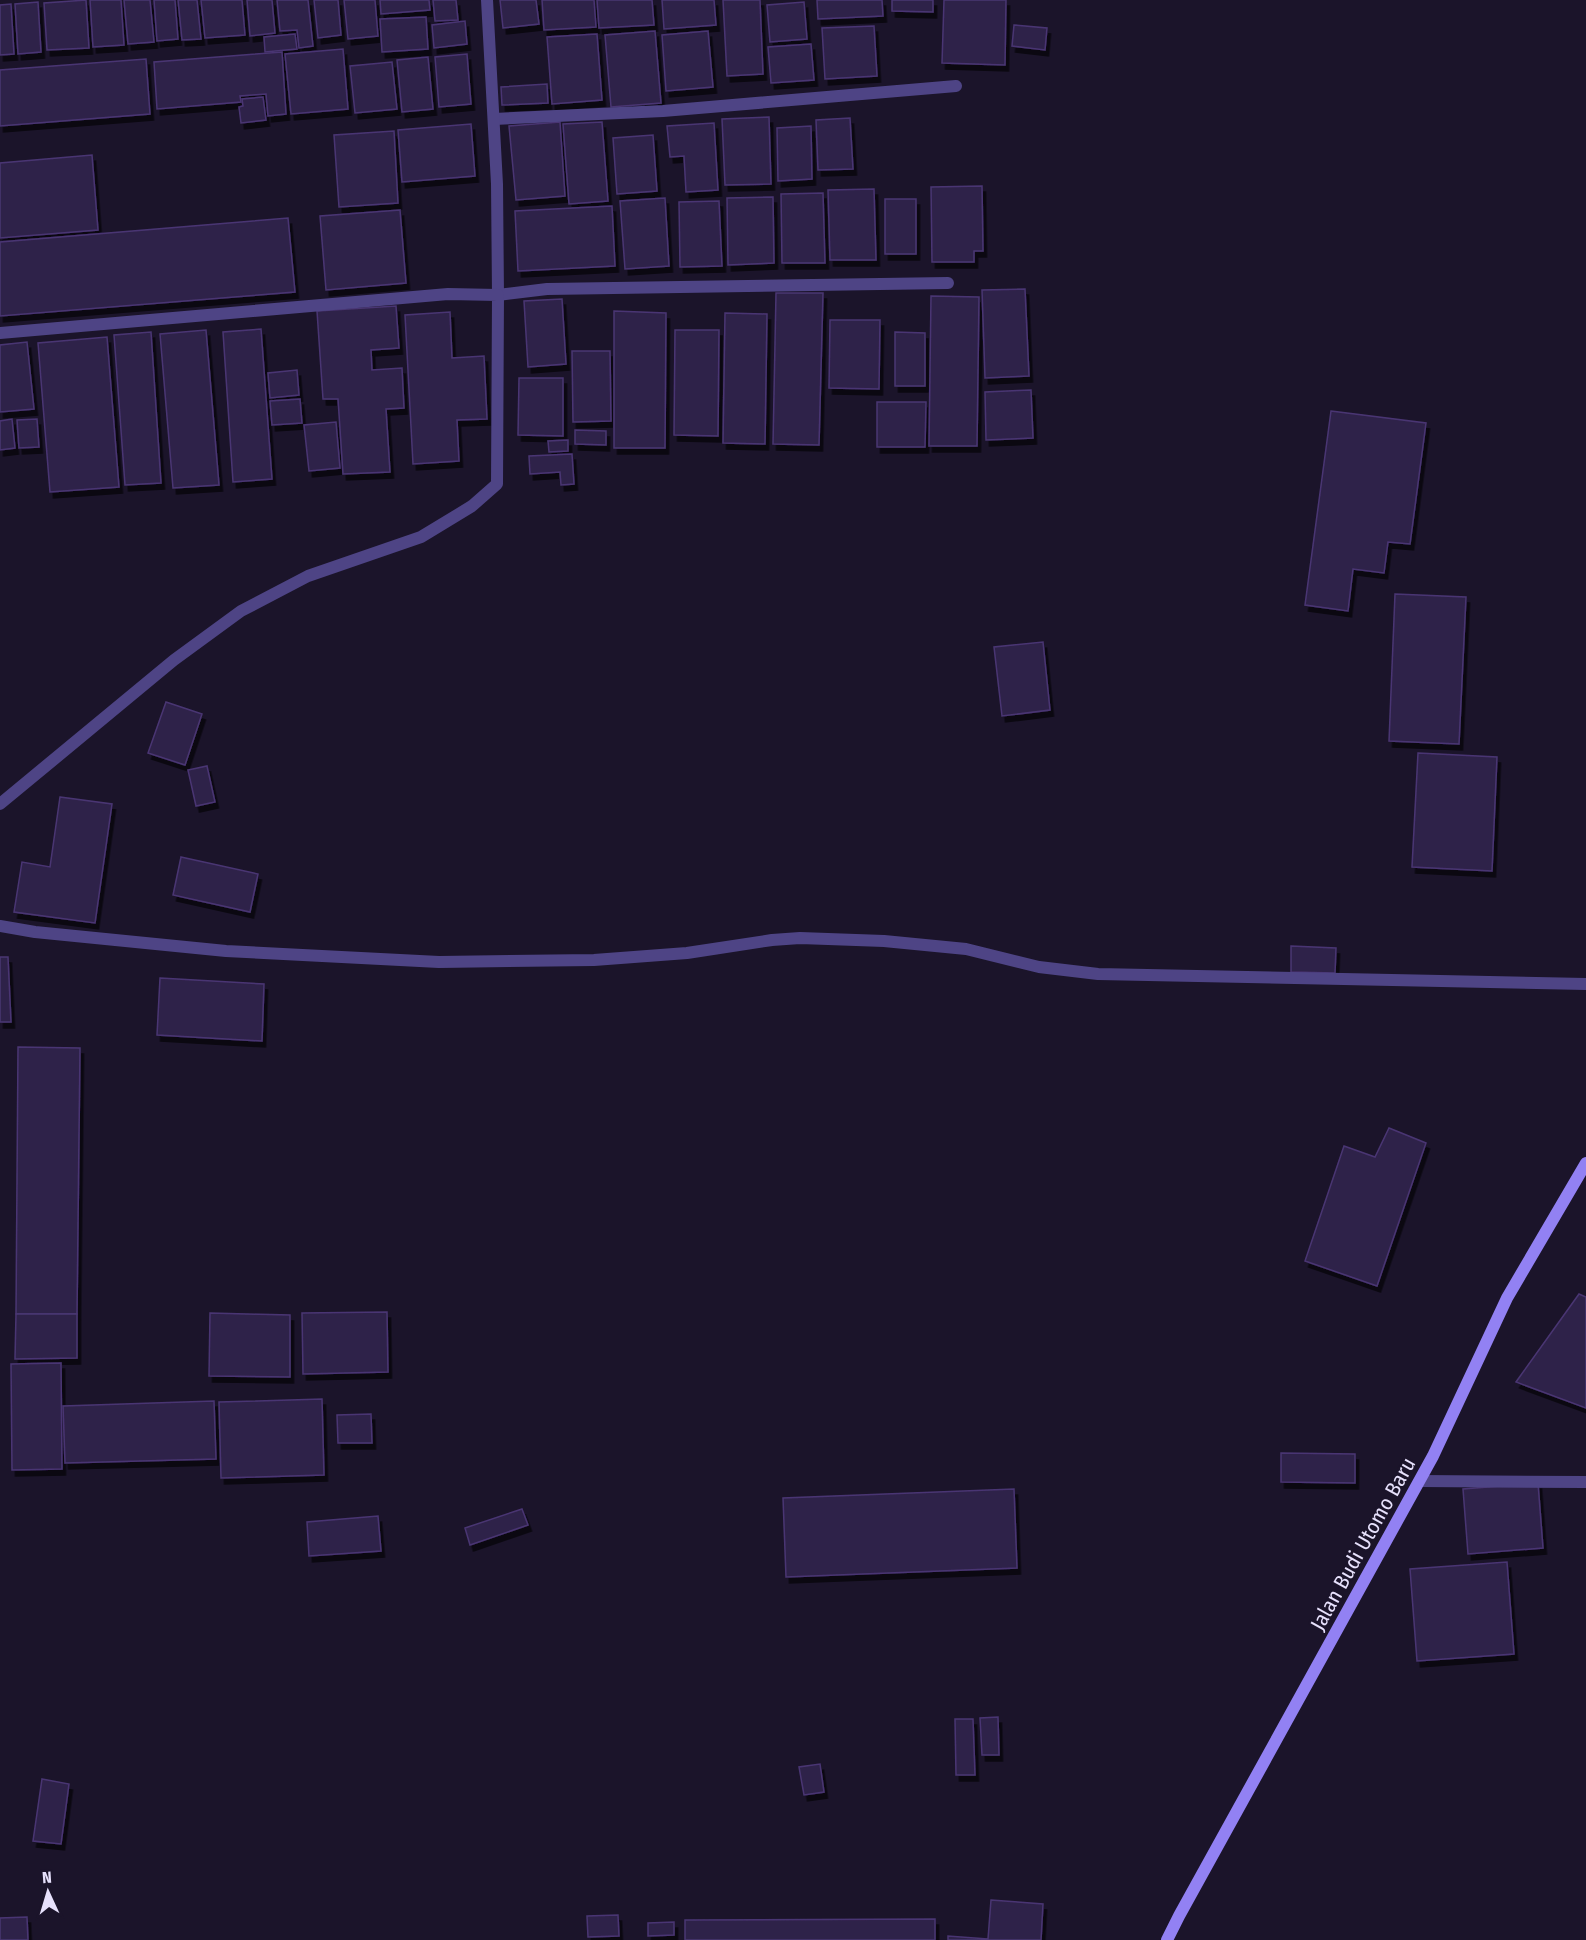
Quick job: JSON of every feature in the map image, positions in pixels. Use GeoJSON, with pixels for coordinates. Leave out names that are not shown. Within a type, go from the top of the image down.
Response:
{"type":"FeatureCollection","features":[{"type":"Feature","properties":{"kind":"street"},"geometry":{"type":"LineString","coordinates":[[0,804],[174,660],[241,611],[308,576],[422,537],[472,506],[497,484],[498,201],[487,0]]}},
{"type":"Feature","properties":{"kind":"street"},"geometry":{"type":"LineString","coordinates":[[494,119],[663,111],[956,86]]}},
{"type":"Feature","properties":{"kind":"street"},"geometry":{"type":"LineString","coordinates":[[0,333],[448,294],[498,295],[547,289],[948,283]]}},
{"type":"Feature","properties":{"kind":"street"},"geometry":{"type":"LineString","coordinates":[[0,926],[46,933],[226,951],[439,962],[594,960],[687,953],[800,938],[966,949],[1039,967],[1098,974],[1586,984]]}},
{"type":"Feature","properties":{"kind":"street","name":"Jalan Budi Utomo Baru"},"geometry":{"type":"LineString","coordinates":[[1167,1940],[1433,1456],[1507,1298],[1586,1163]]}},
{"type":"Feature","properties":{"kind":"street"},"geometry":{"type":"LineString","coordinates":[[1420,1480],[1586,1482]]}},
{"type":"Feature","properties":{"kind":"building"},"geometry":{"type":"Polygon","coordinates":[[[86,0],[89,48],[47,50],[44,3],[86,0]]]}},
{"type":"Feature","properties":{"kind":"building"},"geometry":{"type":"Polygon","coordinates":[[[90,0],[121,0],[124,45],[93,47],[90,0]]]}},
{"type":"Feature","properties":{"kind":"building"},"geometry":{"type":"Polygon","coordinates":[[[124,0],[150,0],[154,42],[128,44],[124,0]]]}},
{"type":"Feature","properties":{"kind":"building"},"geometry":{"type":"Polygon","coordinates":[[[154,0],[175,0],[178,39],[157,41],[154,0]]]}},
{"type":"Feature","properties":{"kind":"building"},"geometry":{"type":"Polygon","coordinates":[[[178,0],[197,0],[201,39],[182,40],[178,0]]]}},
{"type":"Feature","properties":{"kind":"building"},"geometry":{"type":"Polygon","coordinates":[[[201,0],[242,0],[245,35],[205,38],[201,0]]]}},
{"type":"Feature","properties":{"kind":"building"},"geometry":{"type":"Polygon","coordinates":[[[247,0],[272,0],[275,33],[250,36],[247,0]]]}},
{"type":"Feature","properties":{"kind":"building"},"geometry":{"type":"Polygon","coordinates":[[[277,0],[308,0],[313,46],[299,48],[297,30],[280,31],[277,0]]]}},
{"type":"Feature","properties":{"kind":"building"},"geometry":{"type":"Polygon","coordinates":[[[314,0],[338,0],[341,35],[318,38],[314,0]]]}},
{"type":"Feature","properties":{"kind":"building"},"geometry":{"type":"Polygon","coordinates":[[[344,0],[375,0],[378,36],[348,39],[344,0]]]}},
{"type":"Feature","properties":{"kind":"building"},"geometry":{"type":"Polygon","coordinates":[[[380,0],[429,0],[430,10],[381,14],[380,0]]]}},
{"type":"Feature","properties":{"kind":"building"},"geometry":{"type":"Polygon","coordinates":[[[433,0],[456,0],[458,20],[435,21],[433,0]]]}},
{"type":"Feature","properties":{"kind":"building"},"geometry":{"type":"Polygon","coordinates":[[[500,0],[536,0],[539,24],[503,28],[500,0]]]}},
{"type":"Feature","properties":{"kind":"building"},"geometry":{"type":"Polygon","coordinates":[[[542,0],[594,0],[596,27],[544,30],[542,0]]]}},
{"type":"Feature","properties":{"kind":"building"},"geometry":{"type":"Polygon","coordinates":[[[597,0],[652,0],[654,25],[599,28],[597,0]]]}},
{"type":"Feature","properties":{"kind":"building"},"geometry":{"type":"Polygon","coordinates":[[[662,0],[714,0],[716,25],[664,29],[662,0]]]}},
{"type":"Feature","properties":{"kind":"building"},"geometry":{"type":"Polygon","coordinates":[[[723,0],[760,0],[763,74],[727,76],[723,0]]]}},
{"type":"Feature","properties":{"kind":"building"},"geometry":{"type":"Polygon","coordinates":[[[817,0],[882,0],[883,16],[818,19],[817,0]]]}},
{"type":"Feature","properties":{"kind":"building"},"geometry":{"type":"Polygon","coordinates":[[[892,0],[933,0],[933,12],[892,11],[892,0]]]}},
{"type":"Feature","properties":{"kind":"building"},"geometry":{"type":"Polygon","coordinates":[[[944,0],[1006,0],[1005,65],[942,63],[944,0]]]}},
{"type":"Feature","properties":{"kind":"building"},"geometry":{"type":"Polygon","coordinates":[[[38,2],[41,52],[18,54],[15,4],[38,2]]]}},
{"type":"Feature","properties":{"kind":"building"},"geometry":{"type":"Polygon","coordinates":[[[804,2],[807,39],[770,42],[767,5],[804,2]]]}},
{"type":"Feature","properties":{"kind":"building"},"geometry":{"type":"Polygon","coordinates":[[[11,4],[14,54],[0,55],[0,5],[11,4]]]}},
{"type":"Feature","properties":{"kind":"building"},"geometry":{"type":"Polygon","coordinates":[[[426,17],[428,49],[382,52],[380,19],[426,17]]]}},
{"type":"Feature","properties":{"kind":"building"},"geometry":{"type":"Polygon","coordinates":[[[465,21],[467,44],[434,48],[432,25],[465,21]]]}},
{"type":"Feature","properties":{"kind":"building"},"geometry":{"type":"Polygon","coordinates":[[[1014,25],[1047,28],[1045,50],[1012,46],[1014,25]]]}},
{"type":"Feature","properties":{"kind":"building"},"geometry":{"type":"Polygon","coordinates":[[[874,26],[877,76],[825,79],[822,28],[874,26]]]}},
{"type":"Feature","properties":{"kind":"building"},"geometry":{"type":"Polygon","coordinates":[[[655,31],[661,103],[611,107],[605,35],[655,31]]]}},
{"type":"Feature","properties":{"kind":"building"},"geometry":{"type":"Polygon","coordinates":[[[708,31],[713,87],[666,91],[662,35],[708,31]]]}},
{"type":"Feature","properties":{"kind":"building"},"geometry":{"type":"Polygon","coordinates":[[[295,34],[297,49],[265,52],[264,37],[295,34]]]}},
{"type":"Feature","properties":{"kind":"building"},"geometry":{"type":"Polygon","coordinates":[[[597,34],[602,100],[552,104],[547,37],[597,34]]]}},
{"type":"Feature","properties":{"kind":"building"},"geometry":{"type":"Polygon","coordinates":[[[811,44],[814,80],[771,83],[768,47],[811,44]]]}},
{"type":"Feature","properties":{"kind":"building"},"geometry":{"type":"Polygon","coordinates":[[[343,49],[348,109],[291,114],[285,54],[343,49]]]}},
{"type":"Feature","properties":{"kind":"building"},"geometry":{"type":"Polygon","coordinates":[[[282,52],[286,114],[268,116],[266,94],[240,96],[241,102],[157,109],[154,62],[282,52]]]}},
{"type":"Feature","properties":{"kind":"building"},"geometry":{"type":"Polygon","coordinates":[[[467,54],[471,104],[439,107],[435,57],[467,54]]]}},
{"type":"Feature","properties":{"kind":"building"},"geometry":{"type":"Polygon","coordinates":[[[428,57],[433,109],[402,112],[397,60],[428,57]]]}},
{"type":"Feature","properties":{"kind":"building"},"geometry":{"type":"Polygon","coordinates":[[[146,59],[150,114],[0,126],[0,70],[146,59]]]}},
{"type":"Feature","properties":{"kind":"building"},"geometry":{"type":"Polygon","coordinates":[[[392,62],[397,109],[355,113],[350,66],[392,62]]]}},
{"type":"Feature","properties":{"kind":"building"},"geometry":{"type":"Polygon","coordinates":[[[547,84],[548,103],[502,105],[501,87],[547,84]]]}},
{"type":"Feature","properties":{"kind":"building"},"geometry":{"type":"Polygon","coordinates":[[[263,97],[266,120],[241,123],[239,107],[243,106],[242,99],[263,97]]]}},
{"type":"Feature","properties":{"kind":"building"},"geometry":{"type":"Polygon","coordinates":[[[769,117],[771,184],[725,185],[722,119],[769,117]]]}},
{"type":"Feature","properties":{"kind":"building"},"geometry":{"type":"Polygon","coordinates":[[[850,118],[853,169],[818,170],[816,120],[850,118]]]}},
{"type":"Feature","properties":{"kind":"building"},"geometry":{"type":"Polygon","coordinates":[[[560,122],[565,196],[516,200],[509,126],[560,122]]]}},
{"type":"Feature","properties":{"kind":"building"},"geometry":{"type":"Polygon","coordinates":[[[602,122],[608,201],[569,204],[563,124],[602,122]]]}},
{"type":"Feature","properties":{"kind":"building"},"geometry":{"type":"Polygon","coordinates":[[[714,123],[718,190],[686,192],[684,156],[670,157],[667,126],[714,123]]]}},
{"type":"Feature","properties":{"kind":"building"},"geometry":{"type":"Polygon","coordinates":[[[471,124],[475,176],[402,182],[398,130],[471,124]]]}},
{"type":"Feature","properties":{"kind":"building"},"geometry":{"type":"Polygon","coordinates":[[[811,126],[812,179],[778,181],[777,128],[811,126]]]}},
{"type":"Feature","properties":{"kind":"building"},"geometry":{"type":"Polygon","coordinates":[[[394,131],[398,203],[339,207],[334,135],[394,131]]]}},
{"type":"Feature","properties":{"kind":"building"},"geometry":{"type":"Polygon","coordinates":[[[653,135],[657,191],[617,194],[613,138],[653,135]]]}},
{"type":"Feature","properties":{"kind":"building"},"geometry":{"type":"Polygon","coordinates":[[[92,155],[98,230],[0,238],[0,163],[92,155]]]}},
{"type":"Feature","properties":{"kind":"building"},"geometry":{"type":"Polygon","coordinates":[[[982,186],[983,251],[974,251],[974,262],[932,262],[931,187],[982,186]]]}},
{"type":"Feature","properties":{"kind":"building"},"geometry":{"type":"Polygon","coordinates":[[[874,189],[876,260],[830,260],[828,190],[874,189]]]}},
{"type":"Feature","properties":{"kind":"building"},"geometry":{"type":"Polygon","coordinates":[[[823,193],[825,263],[782,263],[781,194],[823,193]]]}},
{"type":"Feature","properties":{"kind":"building"},"geometry":{"type":"Polygon","coordinates":[[[773,197],[774,263],[728,265],[727,198],[773,197]]]}},
{"type":"Feature","properties":{"kind":"building"},"geometry":{"type":"Polygon","coordinates":[[[665,198],[669,266],[625,269],[620,201],[665,198]]]}},
{"type":"Feature","properties":{"kind":"building"},"geometry":{"type":"Polygon","coordinates":[[[885,199],[916,199],[916,254],[885,254],[885,199]]]}},
{"type":"Feature","properties":{"kind":"building"},"geometry":{"type":"Polygon","coordinates":[[[719,201],[722,266],[680,267],[679,202],[719,201]]]}},
{"type":"Feature","properties":{"kind":"building"},"geometry":{"type":"Polygon","coordinates":[[[612,206],[615,266],[518,271],[515,211],[612,206]]]}},
{"type":"Feature","properties":{"kind":"building"},"geometry":{"type":"Polygon","coordinates":[[[400,210],[406,283],[326,290],[320,216],[400,210]]]}},
{"type":"Feature","properties":{"kind":"building"},"geometry":{"type":"Polygon","coordinates":[[[288,218],[295,292],[0,316],[0,242],[288,218]]]}},
{"type":"Feature","properties":{"kind":"building"},"geometry":{"type":"Polygon","coordinates":[[[1025,289],[1029,376],[985,378],[982,290],[1025,289]]]}},
{"type":"Feature","properties":{"kind":"building"},"geometry":{"type":"Polygon","coordinates":[[[776,293],[823,293],[819,445],[773,444],[776,293]]]}},
{"type":"Feature","properties":{"kind":"building"},"geometry":{"type":"Polygon","coordinates":[[[931,296],[979,297],[977,446],[929,446],[931,296]]]}},
{"type":"Feature","properties":{"kind":"building"},"geometry":{"type":"Polygon","coordinates":[[[562,299],[566,364],[528,367],[524,301],[562,299]]]}},
{"type":"Feature","properties":{"kind":"building"},"geometry":{"type":"Polygon","coordinates":[[[396,306],[399,348],[371,350],[372,370],[402,368],[404,408],[386,409],[390,472],[343,474],[338,399],[323,399],[317,311],[396,306]]]}},
{"type":"Feature","properties":{"kind":"building"},"geometry":{"type":"Polygon","coordinates":[[[614,311],[666,313],[665,448],[614,448],[614,311]]]}},
{"type":"Feature","properties":{"kind":"building"},"geometry":{"type":"Polygon","coordinates":[[[450,312],[452,358],[484,356],[487,419],[457,420],[459,461],[413,464],[405,315],[450,312]]]}},
{"type":"Feature","properties":{"kind":"building"},"geometry":{"type":"Polygon","coordinates":[[[725,313],[767,314],[765,444],[723,443],[725,313]]]}},
{"type":"Feature","properties":{"kind":"building"},"geometry":{"type":"Polygon","coordinates":[[[830,320],[880,320],[879,389],[829,388],[830,320]]]}},
{"type":"Feature","properties":{"kind":"building"},"geometry":{"type":"Polygon","coordinates":[[[261,329],[272,479],[233,482],[223,332],[261,329]]]}},
{"type":"Feature","properties":{"kind":"building"},"geometry":{"type":"Polygon","coordinates":[[[206,330],[219,485],[173,488],[160,334],[206,330]]]}},
{"type":"Feature","properties":{"kind":"building"},"geometry":{"type":"Polygon","coordinates":[[[675,330],[719,330],[718,436],[674,435],[675,330]]]}},
{"type":"Feature","properties":{"kind":"building"},"geometry":{"type":"Polygon","coordinates":[[[151,332],[161,483],[125,485],[114,335],[151,332]]]}},
{"type":"Feature","properties":{"kind":"building"},"geometry":{"type":"Polygon","coordinates":[[[895,332],[925,333],[925,386],[895,386],[895,332]]]}},
{"type":"Feature","properties":{"kind":"building"},"geometry":{"type":"Polygon","coordinates":[[[107,337],[119,487],[50,492],[38,343],[107,337]]]}},
{"type":"Feature","properties":{"kind":"building"},"geometry":{"type":"Polygon","coordinates":[[[27,342],[34,409],[0,412],[0,345],[27,342]]]}},
{"type":"Feature","properties":{"kind":"building"},"geometry":{"type":"Polygon","coordinates":[[[572,351],[610,351],[611,421],[573,422],[572,351]]]}},
{"type":"Feature","properties":{"kind":"building"},"geometry":{"type":"Polygon","coordinates":[[[297,370],[299,395],[270,398],[268,373],[297,370]]]}},
{"type":"Feature","properties":{"kind":"building"},"geometry":{"type":"Polygon","coordinates":[[[519,378],[563,378],[563,436],[518,435],[519,378]]]}},
{"type":"Feature","properties":{"kind":"building"},"geometry":{"type":"Polygon","coordinates":[[[1031,390],[1033,438],[986,440],[985,392],[1031,390]]]}},
{"type":"Feature","properties":{"kind":"building"},"geometry":{"type":"Polygon","coordinates":[[[300,399],[302,423],[272,425],[270,401],[300,399]]]}},
{"type":"Feature","properties":{"kind":"building"},"geometry":{"type":"Polygon","coordinates":[[[877,402],[926,402],[925,447],[877,447],[877,402]]]}},
{"type":"Feature","properties":{"kind":"building"},"geometry":{"type":"Polygon","coordinates":[[[1331,411],[1426,423],[1410,544],[1388,542],[1384,573],[1353,569],[1348,611],[1305,605],[1331,411]]]}},
{"type":"Feature","properties":{"kind":"building"},"geometry":{"type":"Polygon","coordinates":[[[12,419],[15,448],[0,450],[0,421],[12,419]]]}},
{"type":"Feature","properties":{"kind":"building"},"geometry":{"type":"Polygon","coordinates":[[[37,419],[39,447],[19,448],[17,420],[37,419]]]}},
{"type":"Feature","properties":{"kind":"building"},"geometry":{"type":"Polygon","coordinates":[[[336,422],[340,468],[309,471],[304,425],[336,422]]]}},
{"type":"Feature","properties":{"kind":"building"},"geometry":{"type":"Polygon","coordinates":[[[575,430],[606,431],[606,445],[575,444],[575,430]]]}},
{"type":"Feature","properties":{"kind":"building"},"geometry":{"type":"Polygon","coordinates":[[[568,440],[568,451],[549,452],[548,441],[568,440]]]}},
{"type":"Feature","properties":{"kind":"building"},"geometry":{"type":"Polygon","coordinates":[[[572,454],[574,484],[561,485],[560,472],[530,474],[529,456],[572,454]]]}},
{"type":"Feature","properties":{"kind":"building"},"geometry":{"type":"Polygon","coordinates":[[[1395,594],[1466,597],[1459,744],[1389,741],[1395,594]]]}},
{"type":"Feature","properties":{"kind":"building"},"geometry":{"type":"Polygon","coordinates":[[[1043,642],[1050,710],[1002,716],[994,647],[1043,642]]]}},
{"type":"Feature","properties":{"kind":"building"},"geometry":{"type":"Polygon","coordinates":[[[166,702],[202,714],[185,765],[148,753],[166,702]]]}},
{"type":"Feature","properties":{"kind":"building"},"geometry":{"type":"Polygon","coordinates":[[[1418,753],[1497,757],[1492,871],[1412,867],[1418,753]]]}},
{"type":"Feature","properties":{"kind":"building"},"geometry":{"type":"Polygon","coordinates":[[[207,766],[215,802],[196,806],[188,770],[207,766]]]}},
{"type":"Feature","properties":{"kind":"building"},"geometry":{"type":"Polygon","coordinates":[[[60,797],[112,804],[95,923],[14,912],[22,862],[50,867],[60,797]]]}},
{"type":"Feature","properties":{"kind":"building"},"geometry":{"type":"Polygon","coordinates":[[[181,857],[258,874],[250,912],[173,895],[181,857]]]}},
{"type":"Feature","properties":{"kind":"building"},"geometry":{"type":"Polygon","coordinates":[[[1291,946],[1336,948],[1335,973],[1291,972],[1291,946]]]}},
{"type":"Feature","properties":{"kind":"building"},"geometry":{"type":"Polygon","coordinates":[[[0,957],[8,957],[11,1022],[0,1022],[0,957]]]}},
{"type":"Feature","properties":{"kind":"building"},"geometry":{"type":"Polygon","coordinates":[[[160,978],[264,984],[262,1041],[157,1035],[160,978]]]}},
{"type":"Feature","properties":{"kind":"building"},"geometry":{"type":"Polygon","coordinates":[[[18,1047],[80,1048],[77,1314],[16,1314],[18,1047]]]}},
{"type":"Feature","properties":{"kind":"building"},"geometry":{"type":"Polygon","coordinates":[[[1389,1128],[1426,1143],[1377,1286],[1305,1261],[1344,1146],[1375,1157],[1389,1128]]]}},
{"type":"Feature","properties":{"kind":"building"},"geometry":{"type":"Polygon","coordinates":[[[1579,1294],[1586,1297],[1586,1408],[1516,1382],[1579,1294]]]}},
{"type":"Feature","properties":{"kind":"building"},"geometry":{"type":"Polygon","coordinates":[[[387,1312],[388,1372],[303,1374],[302,1313],[387,1312]]]}},
{"type":"Feature","properties":{"kind":"building"},"geometry":{"type":"Polygon","coordinates":[[[210,1313],[290,1315],[290,1377],[209,1376],[210,1313]]]}},
{"type":"Feature","properties":{"kind":"building"},"geometry":{"type":"Polygon","coordinates":[[[16,1314],[77,1314],[77,1358],[15,1359],[16,1314]]]}},
{"type":"Feature","properties":{"kind":"building"},"geometry":{"type":"Polygon","coordinates":[[[61,1363],[62,1469],[12,1470],[11,1364],[61,1363]]]}},
{"type":"Feature","properties":{"kind":"building"},"geometry":{"type":"Polygon","coordinates":[[[322,1399],[324,1475],[221,1478],[219,1402],[322,1399]]]}},
{"type":"Feature","properties":{"kind":"building"},"geometry":{"type":"Polygon","coordinates":[[[214,1401],[216,1459],[65,1463],[63,1406],[214,1401]]]}},
{"type":"Feature","properties":{"kind":"building"},"geometry":{"type":"Polygon","coordinates":[[[371,1414],[372,1443],[338,1443],[337,1415],[371,1414]]]}},
{"type":"Feature","properties":{"kind":"building"},"geometry":{"type":"Polygon","coordinates":[[[1281,1453],[1355,1454],[1355,1483],[1281,1482],[1281,1453]]]}},
{"type":"Feature","properties":{"kind":"building"},"geometry":{"type":"Polygon","coordinates":[[[1538,1483],[1543,1548],[1468,1554],[1463,1489],[1538,1483]]]}},
{"type":"Feature","properties":{"kind":"building"},"geometry":{"type":"Polygon","coordinates":[[[1014,1489],[1017,1568],[786,1577],[783,1498],[1014,1489]]]}},
{"type":"Feature","properties":{"kind":"building"},"geometry":{"type":"Polygon","coordinates":[[[522,1509],[528,1525],[470,1545],[465,1528],[522,1509]]]}},
{"type":"Feature","properties":{"kind":"building"},"geometry":{"type":"Polygon","coordinates":[[[378,1516],[381,1551],[309,1556],[307,1522],[378,1516]]]}},
{"type":"Feature","properties":{"kind":"building"},"geometry":{"type":"Polygon","coordinates":[[[1507,1562],[1514,1654],[1417,1661],[1410,1569],[1507,1562]]]}},
{"type":"Feature","properties":{"kind":"building"},"geometry":{"type":"Polygon","coordinates":[[[998,1717],[999,1755],[982,1755],[980,1718],[998,1717]]]}},
{"type":"Feature","properties":{"kind":"building"},"geometry":{"type":"Polygon","coordinates":[[[955,1719],[973,1719],[975,1775],[956,1775],[955,1719]]]}},
{"type":"Feature","properties":{"kind":"building"},"geometry":{"type":"Polygon","coordinates":[[[820,1764],[824,1792],[804,1795],[799,1767],[820,1764]]]}},
{"type":"Feature","properties":{"kind":"building"},"geometry":{"type":"Polygon","coordinates":[[[42,1779],[69,1784],[61,1844],[33,1841],[42,1779]]]}},
{"type":"Feature","properties":{"kind":"building"},"geometry":{"type":"Polygon","coordinates":[[[991,1900],[1043,1904],[1041,1940],[948,1940],[948,1936],[988,1939],[991,1900]]]}},
{"type":"Feature","properties":{"kind":"building"},"geometry":{"type":"Polygon","coordinates":[[[618,1915],[619,1936],[588,1937],[587,1916],[618,1915]]]}},
{"type":"Feature","properties":{"kind":"building"},"geometry":{"type":"Polygon","coordinates":[[[27,1917],[28,1940],[0,1940],[0,1918],[27,1917]]]}},
{"type":"Feature","properties":{"kind":"building"},"geometry":{"type":"Polygon","coordinates":[[[935,1919],[935,1940],[685,1940],[685,1920],[935,1919]]]}},
{"type":"Feature","properties":{"kind":"building"},"geometry":{"type":"Polygon","coordinates":[[[674,1922],[674,1935],[648,1936],[648,1923],[674,1922]]]}}]}
